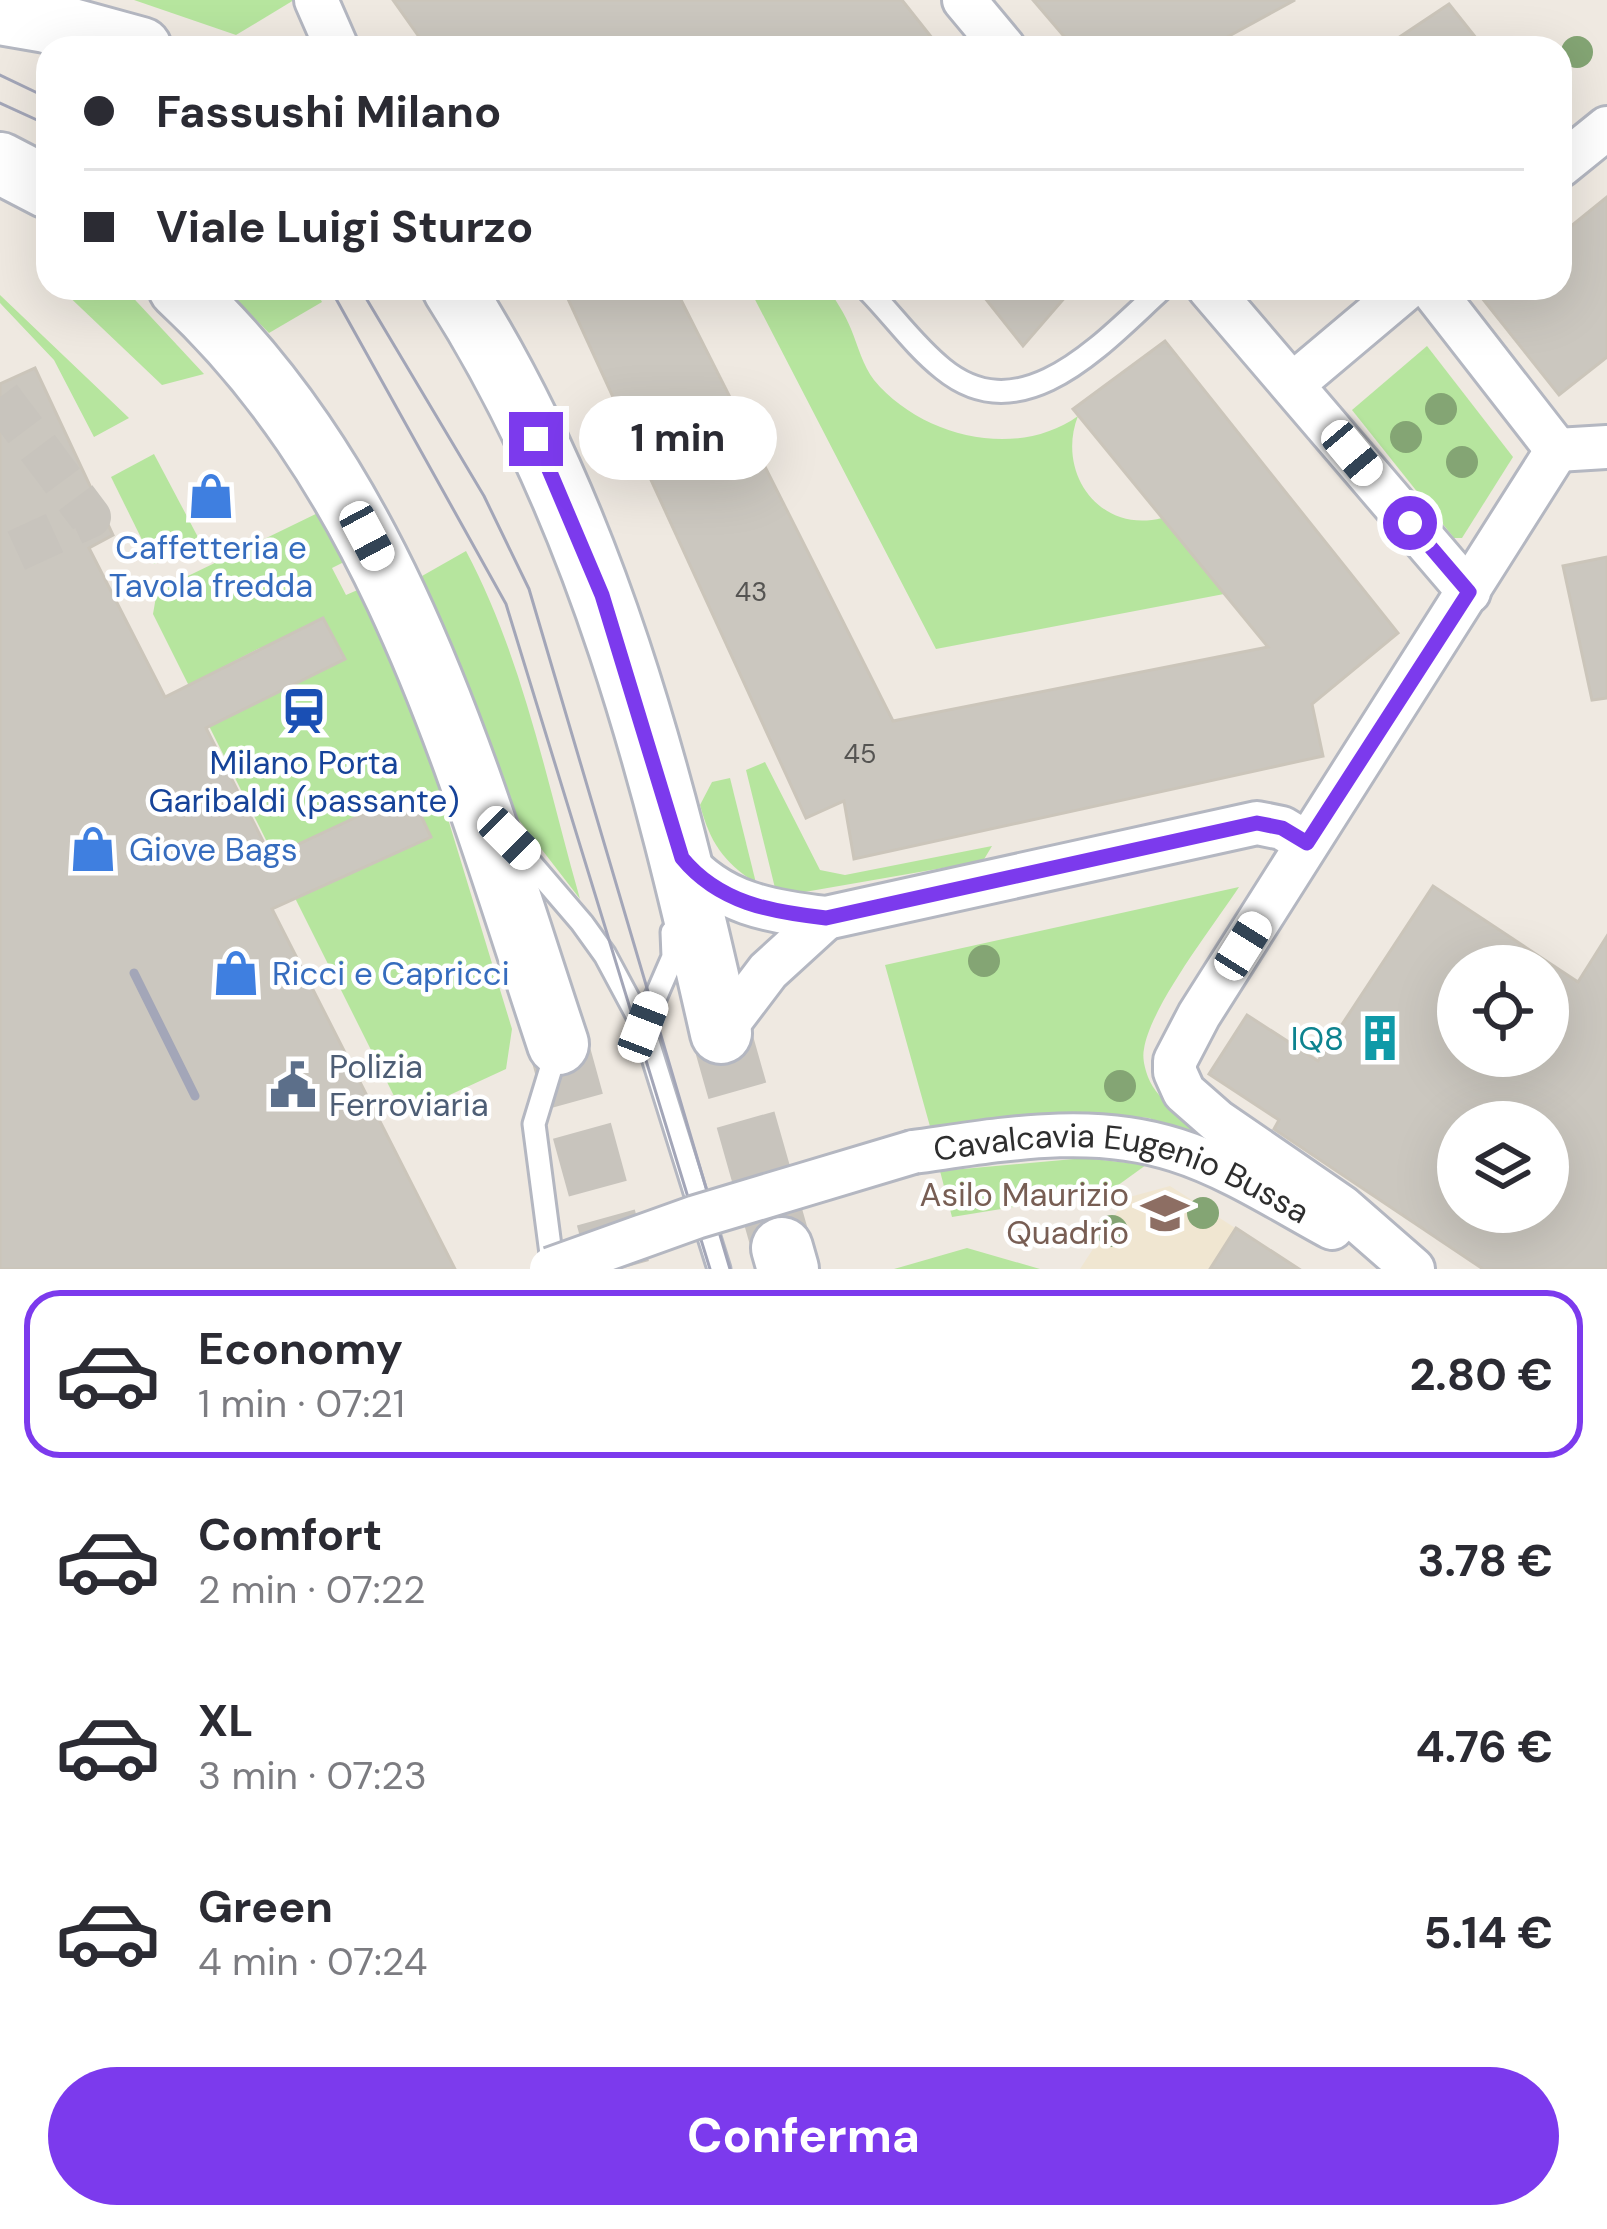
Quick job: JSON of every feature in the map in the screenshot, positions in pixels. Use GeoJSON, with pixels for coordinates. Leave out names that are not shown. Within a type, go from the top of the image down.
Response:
{"type":"FeatureCollection","features":[{"type":"Feature","properties":{"kind":"main road"},"geometry":{"type":"LineString","coordinates":[[0,14],[97,36]]}},
{"type":"Feature","properties":{"kind":"main road"},"geometry":{"type":"LineString","coordinates":[[0,163],[36,182]]}},
{"type":"Feature","properties":{"kind":"main road"},"geometry":{"type":"LineString","coordinates":[[191,300],[250,362],[354,512],[413,632],[480,809],[558,1044]]}},
{"type":"Feature","properties":{"kind":"main road"},"geometry":{"type":"LineString","coordinates":[[460,300],[523,413],[588,557],[625,664],[665,849],[721,1033]]}},
{"type":"Feature","properties":{"kind":"street"},"geometry":{"type":"LineString","coordinates":[[316,0],[332,36]]}},
{"type":"Feature","properties":{"kind":"street"},"geometry":{"type":"LineString","coordinates":[[964,0],[994,36]]}},
{"type":"Feature","properties":{"kind":"street"},"geometry":{"type":"LineString","coordinates":[[1572,156],[1607,128]]}},
{"type":"Feature","properties":{"kind":"street"},"geometry":{"type":"LineString","coordinates":[[1220,300],[1469,592]]}},
{"type":"Feature","properties":{"kind":"street"},"geometry":{"type":"LineString","coordinates":[[1293,384],[1393,300]]}},
{"type":"Feature","properties":{"kind":"street"},"geometry":{"type":"LineString","coordinates":[[1440,300],[1557,449]]}},
{"type":"Feature","properties":{"kind":"street"},"geometry":{"type":"LineString","coordinates":[[1557,449],[1607,447]]}},
{"type":"Feature","properties":{"kind":"street"},"geometry":{"type":"LineString","coordinates":[[1410,1269],[1342,1207],[1197,1106],[1177,1081],[1175,1061],[1557,449]]}},
{"type":"Feature","properties":{"kind":"street"},"geometry":{"type":"LineString","coordinates":[[665,849],[710,885],[756,908],[826,918],[1257,823],[1282,828],[1307,843]]}},
{"type":"Feature","properties":{"kind":"street"},"geometry":{"type":"LineString","coordinates":[[721,1033],[768,971],[826,918]]}},
{"type":"Feature","properties":{"kind":"street","name":"Cavalcavia Eugenio Bussa"},"geometry":{"type":"LineString","coordinates":[[552,1269],[696,1217],[913,1152],[1077,1134],[1135,1138],[1180,1150],[1410,1269]]}},
{"type":"Feature","properties":{"kind":"lane"},"geometry":{"type":"LineString","coordinates":[[877,300],[941,368],[983,390],[1010,393],[1046,384],[1077,365],[1150,300]]}},
{"type":"Feature","properties":{"kind":"lane"},"geometry":{"type":"LineString","coordinates":[[480,809],[583,922],[643,1027],[719,1269]]}},
{"type":"Feature","properties":{"kind":"lane"},"geometry":{"type":"LineString","coordinates":[[643,1027],[673,957],[665,849]]}},
{"type":"Feature","properties":{"kind":"lane"},"geometry":{"type":"LineString","coordinates":[[552,1269],[534,1124],[558,1044]]}},
{"type":"Feature","properties":{"kind":"shaded area","name":"Asilo Maurizio Quadrio"},"geometry":{"type":"Polygon","coordinates":[[[1170,1186],[1299,1269],[1080,1269],[1126,1198],[1170,1186]]]}},
{"type":"Feature","properties":{"kind":"green space"},"geometry":{"type":"Polygon","coordinates":[[[134,0],[294,0],[236,35],[134,0]]]}},
{"type":"Feature","properties":{"kind":"green space"},"geometry":{"type":"Polygon","coordinates":[[[0,295],[129,418],[94,437],[54,360],[0,303],[0,295]]]}},
{"type":"Feature","properties":{"kind":"green space"},"geometry":{"type":"Polygon","coordinates":[[[73,300],[135,300],[204,374],[162,385],[73,300]]]}},
{"type":"Feature","properties":{"kind":"green space"},"geometry":{"type":"Polygon","coordinates":[[[237,300],[321,300],[322,302],[269,333],[237,300]]]}},
{"type":"Feature","properties":{"kind":"green space"},"geometry":{"type":"Polygon","coordinates":[[[755,300],[835,300],[874,380],[917,416],[943,428],[999,439],[1027,437],[1078,416],[1073,458],[1088,494],[1119,517],[1162,518],[1224,594],[936,649],[755,300]]]}},
{"type":"Feature","properties":{"kind":"green space"},"geometry":{"type":"Polygon","coordinates":[[[1427,346],[1513,457],[1462,538],[1454,538],[1352,410],[1427,346]]]}},
{"type":"Feature","properties":{"kind":"green space"},"geometry":{"type":"Polygon","coordinates":[[[154,454],[200,541],[154,564],[111,477],[154,454]]]}},
{"type":"Feature","properties":{"kind":"green space"},"geometry":{"type":"Polygon","coordinates":[[[326,509],[354,557],[332,568],[346,595],[369,585],[406,681],[512,1029],[506,1069],[404,1116],[153,614],[157,591],[326,509]],[[260,648],[221,668],[242,709],[281,689],[260,648]],[[410,792],[367,812],[388,857],[430,837],[410,792]]]}},
{"type":"Feature","properties":{"kind":"green space"},"geometry":{"type":"Polygon","coordinates":[[[466,551],[518,678],[580,899],[495,789],[422,576],[466,551]]]}},
{"type":"Feature","properties":{"kind":"green space"},"geometry":{"type":"Polygon","coordinates":[[[765,762],[820,870],[845,875],[992,846],[983,861],[793,894],[775,888],[746,770],[765,762]]]}},
{"type":"Feature","properties":{"kind":"green space"},"geometry":{"type":"Polygon","coordinates":[[[730,778],[756,883],[719,850],[700,805],[712,782],[730,778]]]}},
{"type":"Feature","properties":{"kind":"green space"},"geometry":{"type":"Polygon","coordinates":[[[1239,887],[1170,989],[1143,1052],[1153,1086],[1204,1140],[1149,1118],[1117,1115],[931,1130],[885,965],[1239,887]]]}},
{"type":"Feature","properties":{"kind":"green space"},"geometry":{"type":"Polygon","coordinates":[[[1085,1158],[1146,1165],[1110,1191],[952,1217],[940,1171],[1085,1158]]]}},
{"type":"Feature","properties":{"kind":"green space"},"geometry":{"type":"Polygon","coordinates":[[[967,1248],[1040,1269],[894,1269],[967,1248]]]}},
{"type":"Feature","properties":{"kind":"building"},"geometry":{"type":"Polygon","coordinates":[[[393,0],[902,0],[930,36],[418,36],[393,0]]]}},
{"type":"Feature","properties":{"kind":"building"},"geometry":{"type":"Polygon","coordinates":[[[1033,0],[1295,0],[1229,36],[1064,36],[1033,0]]]}},
{"type":"Feature","properties":{"kind":"building"},"geometry":{"type":"Polygon","coordinates":[[[1449,4],[1474,36],[1401,36],[1449,4]]]}},
{"type":"Feature","properties":{"kind":"building"},"geometry":{"type":"Polygon","coordinates":[[[1607,197],[1607,357],[1559,395],[1484,300],[1572,300],[1572,225],[1607,197]]]}},
{"type":"Feature","properties":{"kind":"building"},"geometry":{"type":"Polygon","coordinates":[[[569,300],[681,300],[893,721],[1268,647],[1073,409],[1165,341],[1398,633],[1312,704],[1323,756],[854,859],[844,801],[806,818],[569,300]]]}},
{"type":"Feature","properties":{"kind":"building"},"geometry":{"type":"Polygon","coordinates":[[[987,300],[1063,300],[1023,346],[987,300]]]}},
{"type":"Feature","properties":{"kind":"building"},"geometry":{"type":"Polygon","coordinates":[[[35,368],[113,535],[89,548],[165,697],[323,618],[345,659],[206,728],[271,857],[410,792],[431,837],[272,909],[455,1269],[0,1269],[0,384],[35,368]]]}},
{"type":"Feature","properties":{"kind":"building"},"geometry":{"type":"Polygon","coordinates":[[[1607,557],[1607,698],[1592,700],[1563,566],[1607,557]]]}},
{"type":"Feature","properties":{"kind":"building"},"geometry":{"type":"Polygon","coordinates":[[[1433,886],[1522,945],[1437,945],[1437,1077],[1569,1077],[1569,976],[1578,982],[1607,936],[1607,1269],[1483,1269],[1274,1129],[1279,1120],[1209,1074],[1247,1015],[1318,1061],[1433,886]]]}},
{"type":"Feature","properties":{"kind":"building"},"geometry":{"type":"Polygon","coordinates":[[[1236,1228],[1299,1269],[1210,1269],[1236,1228]]]}},
{"type":"Feature","properties":{"kind":"tunnel"},"geometry":{"type":"LineString","coordinates":[[0,397],[90,517],[0,558]]}},
{"type":"Feature","properties":{"kind":"tunnel"},"geometry":{"type":"LineString","coordinates":[[721,1033],[782,1248]]}},
{"type":"Feature","properties":{"kind":"tunnel"},"geometry":{"type":"LineString","coordinates":[[558,1044],[620,1269]]}},
{"type":"Feature","properties":{"kind":"tram line"},"geometry":{"type":"LineString","coordinates":[[0,75],[36,92]]}},
{"type":"Feature","properties":{"kind":"tram line"},"geometry":{"type":"LineString","coordinates":[[0,103],[36,120]]}},
{"type":"Feature","properties":{"kind":"tram line"},"geometry":{"type":"LineString","coordinates":[[337,300],[506,604],[710,1269]]}},
{"type":"Feature","properties":{"kind":"tram line"},"geometry":{"type":"LineString","coordinates":[[367,300],[484,496],[529,589],[730,1269]]}},
{"type":"Feature","properties":{"kind":"railway"},"geometry":{"type":"LineString","coordinates":[[134,973],[195,1096]]}},
{"type":"Feature","properties":{"kind":"place","name":"Caffetteria e Tavola fredda"},"geometry":{"type":"Point","coordinates":[211,496]}},
{"type":"Feature","properties":{"kind":"place","name":"Milano Porta Garibaldi (passante)"},"geometry":{"type":"Point","coordinates":[304,711]}},
{"type":"Feature","properties":{"kind":"place","name":"Giove Bags"},"geometry":{"type":"Point","coordinates":[93,849]}},
{"type":"Feature","properties":{"kind":"place","name":"Ricci e Capricci"},"geometry":{"type":"Point","coordinates":[236,973]}},
{"type":"Feature","properties":{"kind":"place","name":"IQ8"},"geometry":{"type":"Point","coordinates":[1380,1038]}},
{"type":"Feature","properties":{"kind":"place","name":"Polizia Ferroviaria"},"geometry":{"type":"Point","coordinates":[293,1085]}},
{"type":"Feature","properties":{"kind":"place","name":"Asilo Maurizio Quadrio"},"geometry":{"type":"Point","coordinates":[1165,1213]}},
{"type":"Feature","properties":{"kind":"route"},"geometry":{"type":"LineString","coordinates":[[536,439],[602,595],[682,858],[710,885],[756,908],[826,918],[1257,823],[1282,828],[1307,843],[1469,592],[1410,523]]}}]}
